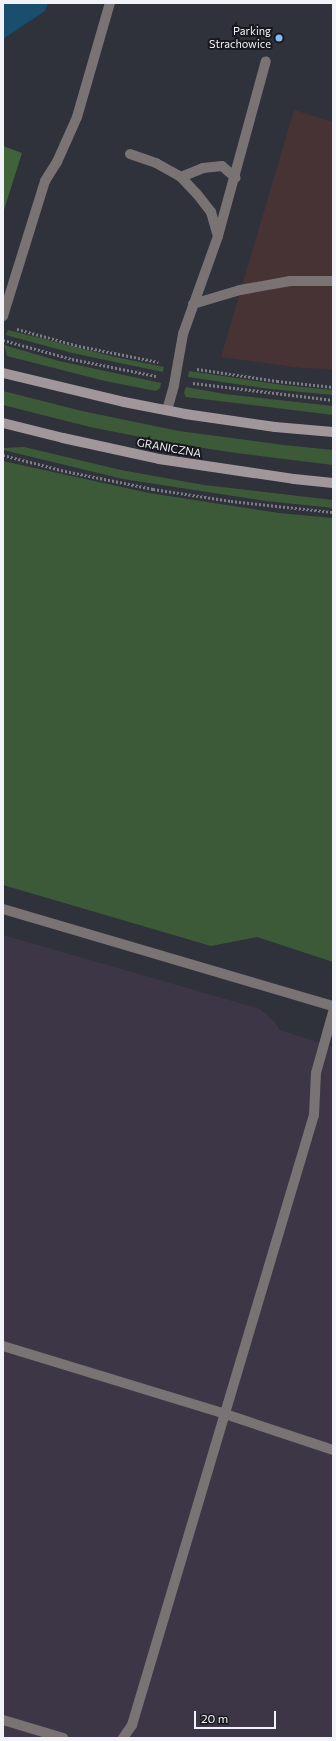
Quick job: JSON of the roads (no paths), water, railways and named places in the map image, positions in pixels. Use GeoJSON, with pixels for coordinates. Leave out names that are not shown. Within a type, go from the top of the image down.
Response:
{"type":"FeatureCollection","features":[{"type":"Feature","properties":{"kind":"main road"},"geometry":{"type":"LineString","coordinates":[[3,373],[167,410],[275,427],[333,432]]}},
{"type":"Feature","properties":{"kind":"main road","name":"GRANICZNA"},"geometry":{"type":"LineString","coordinates":[[3,423],[62,438],[159,459],[294,479],[333,483]]}},
{"type":"Feature","properties":{"kind":"lane"},"geometry":{"type":"LineString","coordinates":[[3,316],[45,181],[57,162],[77,117],[110,3]]}},
{"type":"Feature","properties":{"kind":"lane"},"geometry":{"type":"LineString","coordinates":[[167,410],[174,386],[183,334],[218,236],[236,178],[254,100],[266,61]]}},
{"type":"Feature","properties":{"kind":"lane"},"geometry":{"type":"LineString","coordinates":[[130,154],[156,163],[180,177],[197,194],[211,212],[218,236]]}},
{"type":"Feature","properties":{"kind":"lane"},"geometry":{"type":"LineString","coordinates":[[180,177],[203,168],[222,166],[236,178]]}},
{"type":"Feature","properties":{"kind":"lane"},"geometry":{"type":"LineString","coordinates":[[193,304],[240,290],[290,281],[333,281]]}},
{"type":"Feature","properties":{"kind":"lane"},"geometry":{"type":"LineString","coordinates":[[3,909],[333,1006]]}},
{"type":"Feature","properties":{"kind":"lane"},"geometry":{"type":"LineString","coordinates":[[123,1738],[132,1725],[314,1116],[316,1073],[333,1012]]}},
{"type":"Feature","properties":{"kind":"lane"},"geometry":{"type":"LineString","coordinates":[[3,1346],[225,1414],[333,1450]]}},
{"type":"Feature","properties":{"kind":"lane"},"geometry":{"type":"LineString","coordinates":[[3,1720],[63,1738]]}},
{"type":"Feature","properties":{"kind":"water"},"geometry":{"type":"Polygon","coordinates":[[[3,3],[48,3],[45,11],[3,39],[3,3]]]}},
{"type":"Feature","properties":{"kind":"place","name":"Parking Strachowice"},"geometry":{"type":"Point","coordinates":[279,38]}}]}
